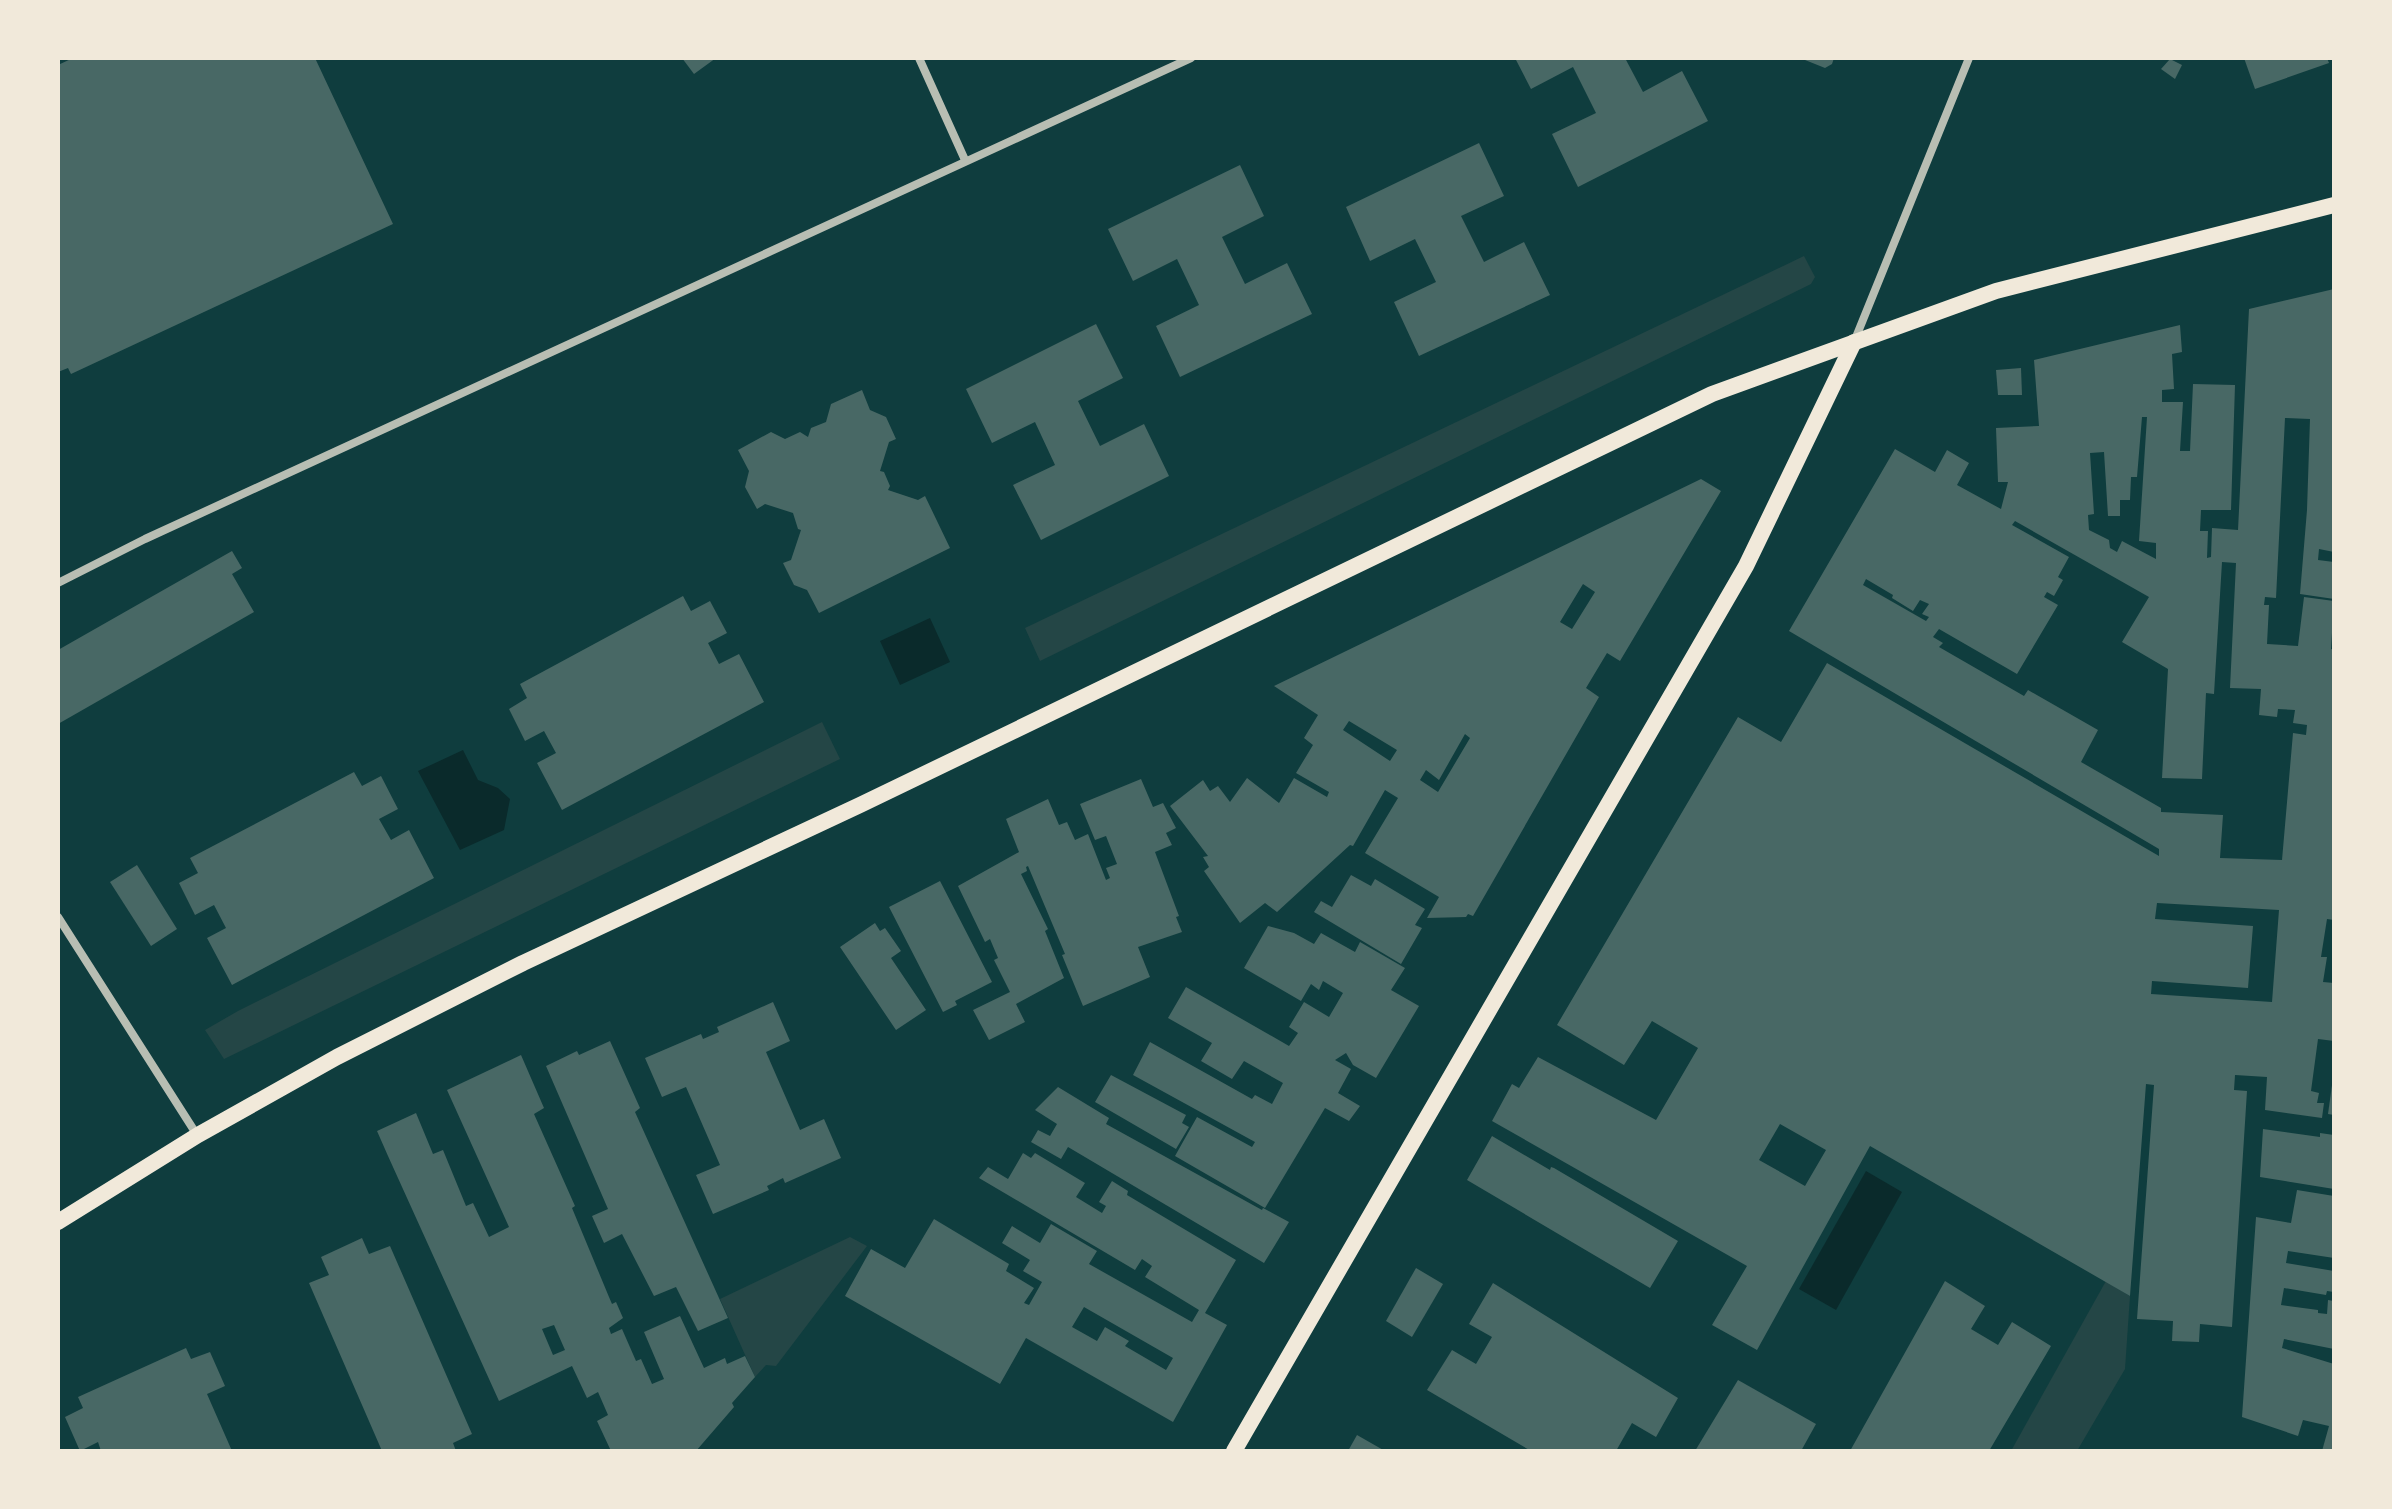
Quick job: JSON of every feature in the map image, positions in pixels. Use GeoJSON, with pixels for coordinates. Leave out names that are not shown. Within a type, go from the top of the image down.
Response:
{"type":"FeatureCollection","features":[{"type":"Feature","properties":{"kind":"main road"},"geometry":{"type":"LineString","coordinates":[[58,1222],[198,1135],[337,1057],[523,963],[860,805],[1712,394],[1996,291],[2334,205]]}},
{"type":"Feature","properties":{"kind":"main road"},"geometry":{"type":"LineString","coordinates":[[1234,1451],[1746,566],[1854,342]]}},
{"type":"Feature","properties":{"kind":"street"},"geometry":{"type":"LineString","coordinates":[[919,58],[965,160]]}},
{"type":"Feature","properties":{"kind":"street"},"geometry":{"type":"LineString","coordinates":[[58,583],[145,539],[1191,58]]}},
{"type":"Feature","properties":{"kind":"street"},"geometry":{"type":"LineString","coordinates":[[1854,342],[1969,58]]}},
{"type":"Feature","properties":{"kind":"street"},"geometry":{"type":"LineString","coordinates":[[58,917],[198,1135]]}},
{"type":"Feature","properties":{"kind":"shaded area"},"geometry":{"type":"Polygon","coordinates":[[[1804,256],[1815,277],[1811,284],[1040,661],[1025,628],[1804,256]]]}},
{"type":"Feature","properties":{"kind":"shaded area"},"geometry":{"type":"Polygon","coordinates":[[[930,618],[950,662],[900,685],[880,641],[930,618]]]}},
{"type":"Feature","properties":{"kind":"shaded area"},"geometry":{"type":"Polygon","coordinates":[[[822,722],[840,759],[224,1059],[205,1030],[238,1011],[822,722]]]}},
{"type":"Feature","properties":{"kind":"shaded area"},"geometry":{"type":"Polygon","coordinates":[[[463,750],[478,780],[498,788],[510,799],[504,830],[460,850],[418,771],[463,750]]]}},
{"type":"Feature","properties":{"kind":"shaded area"},"geometry":{"type":"Polygon","coordinates":[[[1866,1171],[1902,1192],[1836,1310],[1799,1289],[1866,1171]]]}},
{"type":"Feature","properties":{"kind":"shaded area"},"geometry":{"type":"Polygon","coordinates":[[[850,1237],[867,1246],[776,1366],[766,1365],[755,1377],[720,1299],[850,1237]]]}},
{"type":"Feature","properties":{"kind":"shaded area"},"geometry":{"type":"Polygon","coordinates":[[[2106,1281],[2130,1296],[2125,1369],[2077,1451],[2011,1451],[2106,1281]]]}},
{"type":"Feature","properties":{"kind":"building"},"geometry":{"type":"Polygon","coordinates":[[[73,58],[315,58],[393,224],[71,374],[68,368],[58,372],[58,65],[73,58]]]}},
{"type":"Feature","properties":{"kind":"building"},"geometry":{"type":"Polygon","coordinates":[[[682,58],[716,58],[694,74],[682,58]]]}},
{"type":"Feature","properties":{"kind":"building"},"geometry":{"type":"Polygon","coordinates":[[[1515,58],[1625,58],[1643,92],[1682,71],[1708,121],[1578,187],[1552,134],[1596,113],[1573,67],[1531,89],[1515,58]]]}},
{"type":"Feature","properties":{"kind":"building"},"geometry":{"type":"Polygon","coordinates":[[[1800,58],[1834,58],[1832,64],[1825,68],[1800,58]]]}},
{"type":"Feature","properties":{"kind":"building"},"geometry":{"type":"Polygon","coordinates":[[[2244,58],[2327,58],[2329,63],[2255,89],[2244,58]]]}},
{"type":"Feature","properties":{"kind":"building"},"geometry":{"type":"Polygon","coordinates":[[[2170,59],[2182,65],[2175,79],[2161,69],[2170,59]]]}},
{"type":"Feature","properties":{"kind":"building"},"geometry":{"type":"Polygon","coordinates":[[[1479,143],[1504,196],[1461,216],[1484,262],[1524,242],[1550,295],[1419,356],[1394,302],[1436,282],[1415,239],[1370,261],[1346,207],[1479,143]]]}},
{"type":"Feature","properties":{"kind":"building"},"geometry":{"type":"Polygon","coordinates":[[[1240,165],[1264,216],[1222,237],[1245,284],[1287,263],[1312,314],[1180,377],[1156,326],[1199,305],[1177,259],[1133,281],[1108,229],[1240,165]]]}},
{"type":"Feature","properties":{"kind":"building"},"geometry":{"type":"Polygon","coordinates":[[[2334,289],[2334,552],[2319,549],[2318,560],[2334,562],[2334,599],[2300,594],[2310,419],[2285,418],[2276,598],[2265,597],[2264,605],[2269,605],[2267,644],[2298,646],[2304,597],[2334,601],[2331,649],[2334,650],[2334,920],[2327,919],[2321,957],[2327,957],[2323,982],[2334,983],[2334,1041],[2318,1039],[2311,1091],[2319,1093],[2317,1103],[2324,1103],[2322,1118],[2265,1110],[2267,1077],[2235,1075],[2234,1090],[2247,1091],[2232,1327],[2200,1324],[2199,1342],[2172,1341],[2173,1321],[2137,1319],[2154,1085],[2146,1084],[2130,1296],[1870,1146],[1757,1350],[1712,1325],[1747,1266],[1492,1121],[1512,1084],[1519,1088],[1538,1057],[1656,1120],[1698,1048],[1652,1021],[1624,1065],[1557,1025],[1738,717],[1781,742],[1827,663],[2159,856],[2159,849],[1789,631],[1895,449],[1935,472],[1947,450],[1969,463],[1957,485],[2001,509],[2008,482],[1998,482],[1996,428],[2039,426],[2034,360],[2180,325],[2182,352],[2172,354],[2174,389],[2162,390],[2162,402],[2183,402],[2180,451],[2190,451],[2193,384],[2235,385],[2231,510],[2201,510],[2200,531],[2208,531],[2207,558],[2211,557],[2212,528],[2238,530],[2249,309],[2334,289]],[[2142,417],[2137,477],[2131,477],[2130,500],[2120,500],[2120,516],[2108,516],[2104,452],[2090,453],[2094,514],[2088,515],[2089,530],[2109,540],[2110,548],[2117,552],[2122,541],[2156,559],[2156,543],[2139,541],[2147,417],[2142,417]],[[2015,521],[2012,525],[2069,557],[2058,577],[2063,580],[2054,596],[2047,592],[2044,597],[2058,605],[2017,674],[1939,629],[1933,637],[1943,643],[1939,647],[2024,696],[2028,690],[2098,730],[2081,762],[2161,808],[2161,812],[2223,815],[2220,858],[2282,860],[2293,733],[2306,735],[2307,725],[2293,723],[2295,710],[2278,709],[2277,717],[2259,715],[2261,689],[2230,688],[2236,563],[2222,562],[2214,694],[2206,693],[2202,779],[2162,778],[2168,669],[2122,642],[2149,597],[2015,521]],[[1866,579],[1863,585],[1926,621],[1929,617],[1922,614],[1929,604],[1920,600],[1913,611],[1866,579]],[[2157,903],[2155,919],[2253,926],[2248,988],[2152,981],[2151,994],[2272,1002],[2279,910],[2157,903]],[[1780,1124],[1759,1160],[1805,1186],[1826,1150],[1780,1124]]]}},
{"type":"Feature","properties":{"kind":"building"},"geometry":{"type":"Polygon","coordinates":[[[1096,324],[1123,378],[1078,401],[1100,446],[1144,424],[1169,476],[1041,540],[1013,485],[1055,465],[1035,422],[992,443],[966,389],[1096,324]]]}},
{"type":"Feature","properties":{"kind":"building"},"geometry":{"type":"Polygon","coordinates":[[[2021,368],[2022,395],[1998,395],[1996,370],[2021,368]]]}},
{"type":"Feature","properties":{"kind":"building"},"geometry":{"type":"Polygon","coordinates":[[[862,390],[870,410],[886,417],[896,439],[889,442],[880,471],[884,472],[890,486],[888,490],[918,500],[925,496],[950,548],[819,613],[807,590],[794,585],[783,563],[791,560],[801,530],[793,513],[765,504],[757,509],[745,487],[749,471],[738,450],[771,432],[785,439],[800,432],[808,437],[811,428],[826,422],[831,404],[862,390]]]}},
{"type":"Feature","properties":{"kind":"building"},"geometry":{"type":"Polygon","coordinates":[[[1701,479],[1721,491],[1620,661],[1607,653],[1586,688],[1599,697],[1473,916],[1427,918],[1439,897],[1365,853],[1398,798],[1385,790],[1353,846],[1350,845],[1277,912],[1265,903],[1240,923],[1204,871],[1209,867],[1203,857],[1208,856],[1170,806],[1203,780],[1210,791],[1218,786],[1230,802],[1247,778],[1279,803],[1294,778],[1327,797],[1329,792],[1296,773],[1313,745],[1304,738],[1318,715],[1274,686],[1701,479]],[[1583,584],[1560,622],[1572,629],[1595,592],[1583,584]],[[1349,721],[1343,730],[1390,761],[1397,750],[1349,721]],[[1465,734],[1439,780],[1426,770],[1420,780],[1438,792],[1470,738],[1465,734]]]}},
{"type":"Feature","properties":{"kind":"building"},"geometry":{"type":"Polygon","coordinates":[[[232,551],[242,568],[232,574],[254,612],[58,724],[58,650],[232,551]]]}},
{"type":"Feature","properties":{"kind":"building"},"geometry":{"type":"Polygon","coordinates":[[[683,596],[691,611],[710,601],[727,633],[708,643],[719,664],[739,654],[764,702],[562,810],[537,763],[556,753],[544,731],[525,741],[509,709],[527,698],[520,684],[683,596]]]}},
{"type":"Feature","properties":{"kind":"building"},"geometry":{"type":"Polygon","coordinates":[[[354,772],[362,786],[381,776],[398,809],[379,819],[391,840],[409,830],[434,878],[232,985],[207,938],[226,928],[214,905],[195,915],[179,883],[198,873],[190,858],[354,772]]]}},
{"type":"Feature","properties":{"kind":"building"},"geometry":{"type":"Polygon","coordinates":[[[1141,779],[1153,807],[1163,803],[1176,828],[1166,833],[1172,845],[1155,852],[1182,932],[1138,947],[1150,977],[1083,1006],[1062,955],[1065,954],[1026,867],[1027,871],[1021,874],[1048,929],[1045,931],[1064,978],[1016,1004],[1025,1022],[989,1040],[973,1010],[1010,992],[994,960],[998,958],[990,939],[985,942],[958,886],[1019,852],[1006,819],[1048,799],[1059,825],[1067,822],[1075,840],[1088,834],[1106,880],[1110,878],[1106,868],[1117,864],[1106,836],[1095,840],[1080,804],[1141,779]]]}},
{"type":"Feature","properties":{"kind":"building"},"geometry":{"type":"Polygon","coordinates":[[[137,865],[177,929],[151,946],[110,882],[137,865]]]}},
{"type":"Feature","properties":{"kind":"building"},"geometry":{"type":"Polygon","coordinates":[[[1351,875],[1371,886],[1375,879],[1425,909],[1415,925],[1422,928],[1401,964],[1314,912],[1321,901],[1332,907],[1351,875]]]}},
{"type":"Feature","properties":{"kind":"building"},"geometry":{"type":"Polygon","coordinates":[[[940,881],[992,982],[955,1001],[957,1005],[943,1012],[889,907],[940,881]]]}},
{"type":"Feature","properties":{"kind":"building"},"geometry":{"type":"Polygon","coordinates":[[[875,923],[880,931],[885,928],[901,951],[891,958],[926,1010],[896,1030],[840,947],[875,923]]]}},
{"type":"Feature","properties":{"kind":"building"},"geometry":{"type":"Polygon","coordinates":[[[1268,926],[1294,933],[1314,944],[1321,933],[1355,952],[1360,942],[1405,968],[1391,990],[1419,1006],[1376,1078],[1353,1065],[1346,1053],[1335,1060],[1351,1069],[1338,1093],[1360,1106],[1349,1121],[1325,1108],[1265,1208],[1175,1156],[1197,1117],[1252,1147],[1255,1142],[1133,1075],[1150,1042],[1252,1099],[1255,1095],[1272,1104],[1283,1083],[1244,1061],[1232,1079],[1201,1061],[1212,1043],[1168,1018],[1186,987],[1289,1046],[1298,1033],[1289,1027],[1304,1002],[1329,1017],[1343,993],[1323,981],[1319,990],[1311,984],[1301,1001],[1244,968],[1268,926]]]}},
{"type":"Feature","properties":{"kind":"building"},"geometry":{"type":"Polygon","coordinates":[[[773,1002],[790,1041],[766,1052],[800,1130],[824,1119],[841,1158],[785,1183],[783,1178],[767,1186],[769,1190],[713,1214],[696,1175],[720,1165],[686,1087],[662,1097],[645,1058],[701,1034],[703,1039],[719,1032],[717,1027],[773,1002]]]}},
{"type":"Feature","properties":{"kind":"building"},"geometry":{"type":"Polygon","coordinates":[[[610,1041],[640,1108],[635,1112],[728,1318],[698,1331],[676,1287],[654,1296],[622,1234],[604,1243],[592,1216],[608,1209],[546,1066],[577,1051],[579,1055],[610,1041]]]}},
{"type":"Feature","properties":{"kind":"building"},"geometry":{"type":"Polygon","coordinates":[[[521,1055],[544,1108],[534,1114],[575,1206],[572,1208],[612,1304],[616,1302],[623,1318],[609,1328],[611,1334],[622,1329],[636,1361],[641,1359],[652,1384],[664,1379],[644,1332],[680,1316],[704,1368],[725,1358],[727,1364],[745,1356],[755,1377],[696,1451],[611,1451],[597,1421],[608,1415],[598,1392],[587,1398],[572,1366],[499,1401],[377,1131],[416,1113],[433,1154],[443,1150],[466,1206],[473,1203],[489,1237],[509,1227],[447,1090],[521,1055]],[[554,1325],[542,1329],[553,1355],[565,1350],[554,1325]]]}},
{"type":"Feature","properties":{"kind":"building"},"geometry":{"type":"Polygon","coordinates":[[[1111,1075],[1186,1115],[1182,1123],[1189,1127],[1176,1149],[1095,1102],[1111,1075]]]}},
{"type":"Feature","properties":{"kind":"building"},"geometry":{"type":"Polygon","coordinates":[[[2334,1085],[2334,1115],[2328,1114],[2334,1085]]]}},
{"type":"Feature","properties":{"kind":"building"},"geometry":{"type":"Polygon","coordinates":[[[1058,1087],[1109,1118],[1106,1124],[1289,1222],[1264,1263],[1068,1147],[1061,1159],[1031,1142],[1038,1130],[1050,1136],[1057,1124],[1035,1110],[1058,1087]]]}},
{"type":"Feature","properties":{"kind":"building"},"geometry":{"type":"Polygon","coordinates":[[[2263,1129],[2320,1137],[2320,1133],[2334,1135],[2334,1189],[2260,1177],[2263,1129]]]}},
{"type":"Feature","properties":{"kind":"building"},"geometry":{"type":"Polygon","coordinates":[[[1492,1136],[1550,1170],[1554,1168],[1678,1241],[1650,1288],[1467,1180],[1492,1136]]]}},
{"type":"Feature","properties":{"kind":"building"},"geometry":{"type":"Polygon","coordinates":[[[1023,1153],[1031,1158],[1035,1153],[1085,1183],[1076,1197],[1102,1213],[1106,1206],[1099,1202],[1112,1181],[1128,1191],[1127,1195],[1236,1260],[1205,1313],[1227,1325],[1173,1422],[1026,1338],[1000,1384],[845,1296],[871,1249],[905,1268],[934,1219],[1009,1264],[1006,1271],[1034,1288],[1024,1303],[1029,1305],[1042,1282],[1023,1271],[1030,1260],[1002,1243],[1012,1226],[1040,1243],[1051,1224],[1097,1251],[1089,1264],[1192,1322],[1199,1310],[1145,1277],[1152,1266],[1142,1259],[1135,1270],[979,1178],[988,1167],[1008,1179],[1023,1153]],[[1084,1307],[1072,1327],[1097,1341],[1105,1327],[1129,1341],[1125,1346],[1166,1370],[1173,1358],[1084,1307]]]}},
{"type":"Feature","properties":{"kind":"building"},"geometry":{"type":"Polygon","coordinates":[[[2297,1190],[2334,1196],[2334,1258],[2288,1251],[2286,1263],[2334,1271],[2334,1292],[2327,1291],[2326,1295],[2284,1288],[2281,1305],[2327,1314],[2328,1300],[2334,1301],[2334,1349],[2284,1339],[2282,1348],[2334,1364],[2334,1451],[2322,1451],[2329,1426],[2303,1420],[2298,1436],[2242,1417],[2256,1217],[2291,1223],[2297,1190]]]}},
{"type":"Feature","properties":{"kind":"building"},"geometry":{"type":"Polygon","coordinates":[[[362,1238],[369,1254],[390,1246],[472,1434],[453,1443],[456,1451],[382,1451],[309,1283],[329,1275],[321,1257],[362,1238]]]}},
{"type":"Feature","properties":{"kind":"building"},"geometry":{"type":"Polygon","coordinates":[[[1416,1268],[1443,1284],[1412,1337],[1386,1321],[1416,1268]]]}},
{"type":"Feature","properties":{"kind":"building"},"geometry":{"type":"Polygon","coordinates":[[[1945,1281],[1985,1306],[1971,1329],[1998,1345],[2012,1322],[2051,1346],[1989,1451],[1850,1451],[1945,1281]]]}},
{"type":"Feature","properties":{"kind":"building"},"geometry":{"type":"Polygon","coordinates":[[[1493,1283],[1678,1398],[1656,1437],[1632,1423],[1616,1451],[1531,1451],[1427,1390],[1452,1350],[1476,1364],[1492,1337],[1469,1324],[1493,1283]]]}},
{"type":"Feature","properties":{"kind":"building"},"geometry":{"type":"Polygon","coordinates":[[[186,1348],[191,1359],[210,1352],[225,1386],[207,1394],[232,1451],[101,1451],[98,1442],[80,1451],[65,1417],[83,1408],[78,1397],[186,1348]]]}},
{"type":"Feature","properties":{"kind":"building"},"geometry":{"type":"Polygon","coordinates":[[[1738,1380],[1816,1424],[1801,1451],[1695,1451],[1738,1380]]]}},
{"type":"Feature","properties":{"kind":"building"},"geometry":{"type":"Polygon","coordinates":[[[1357,1435],[1385,1451],[1348,1451],[1357,1435]]]}}]}
